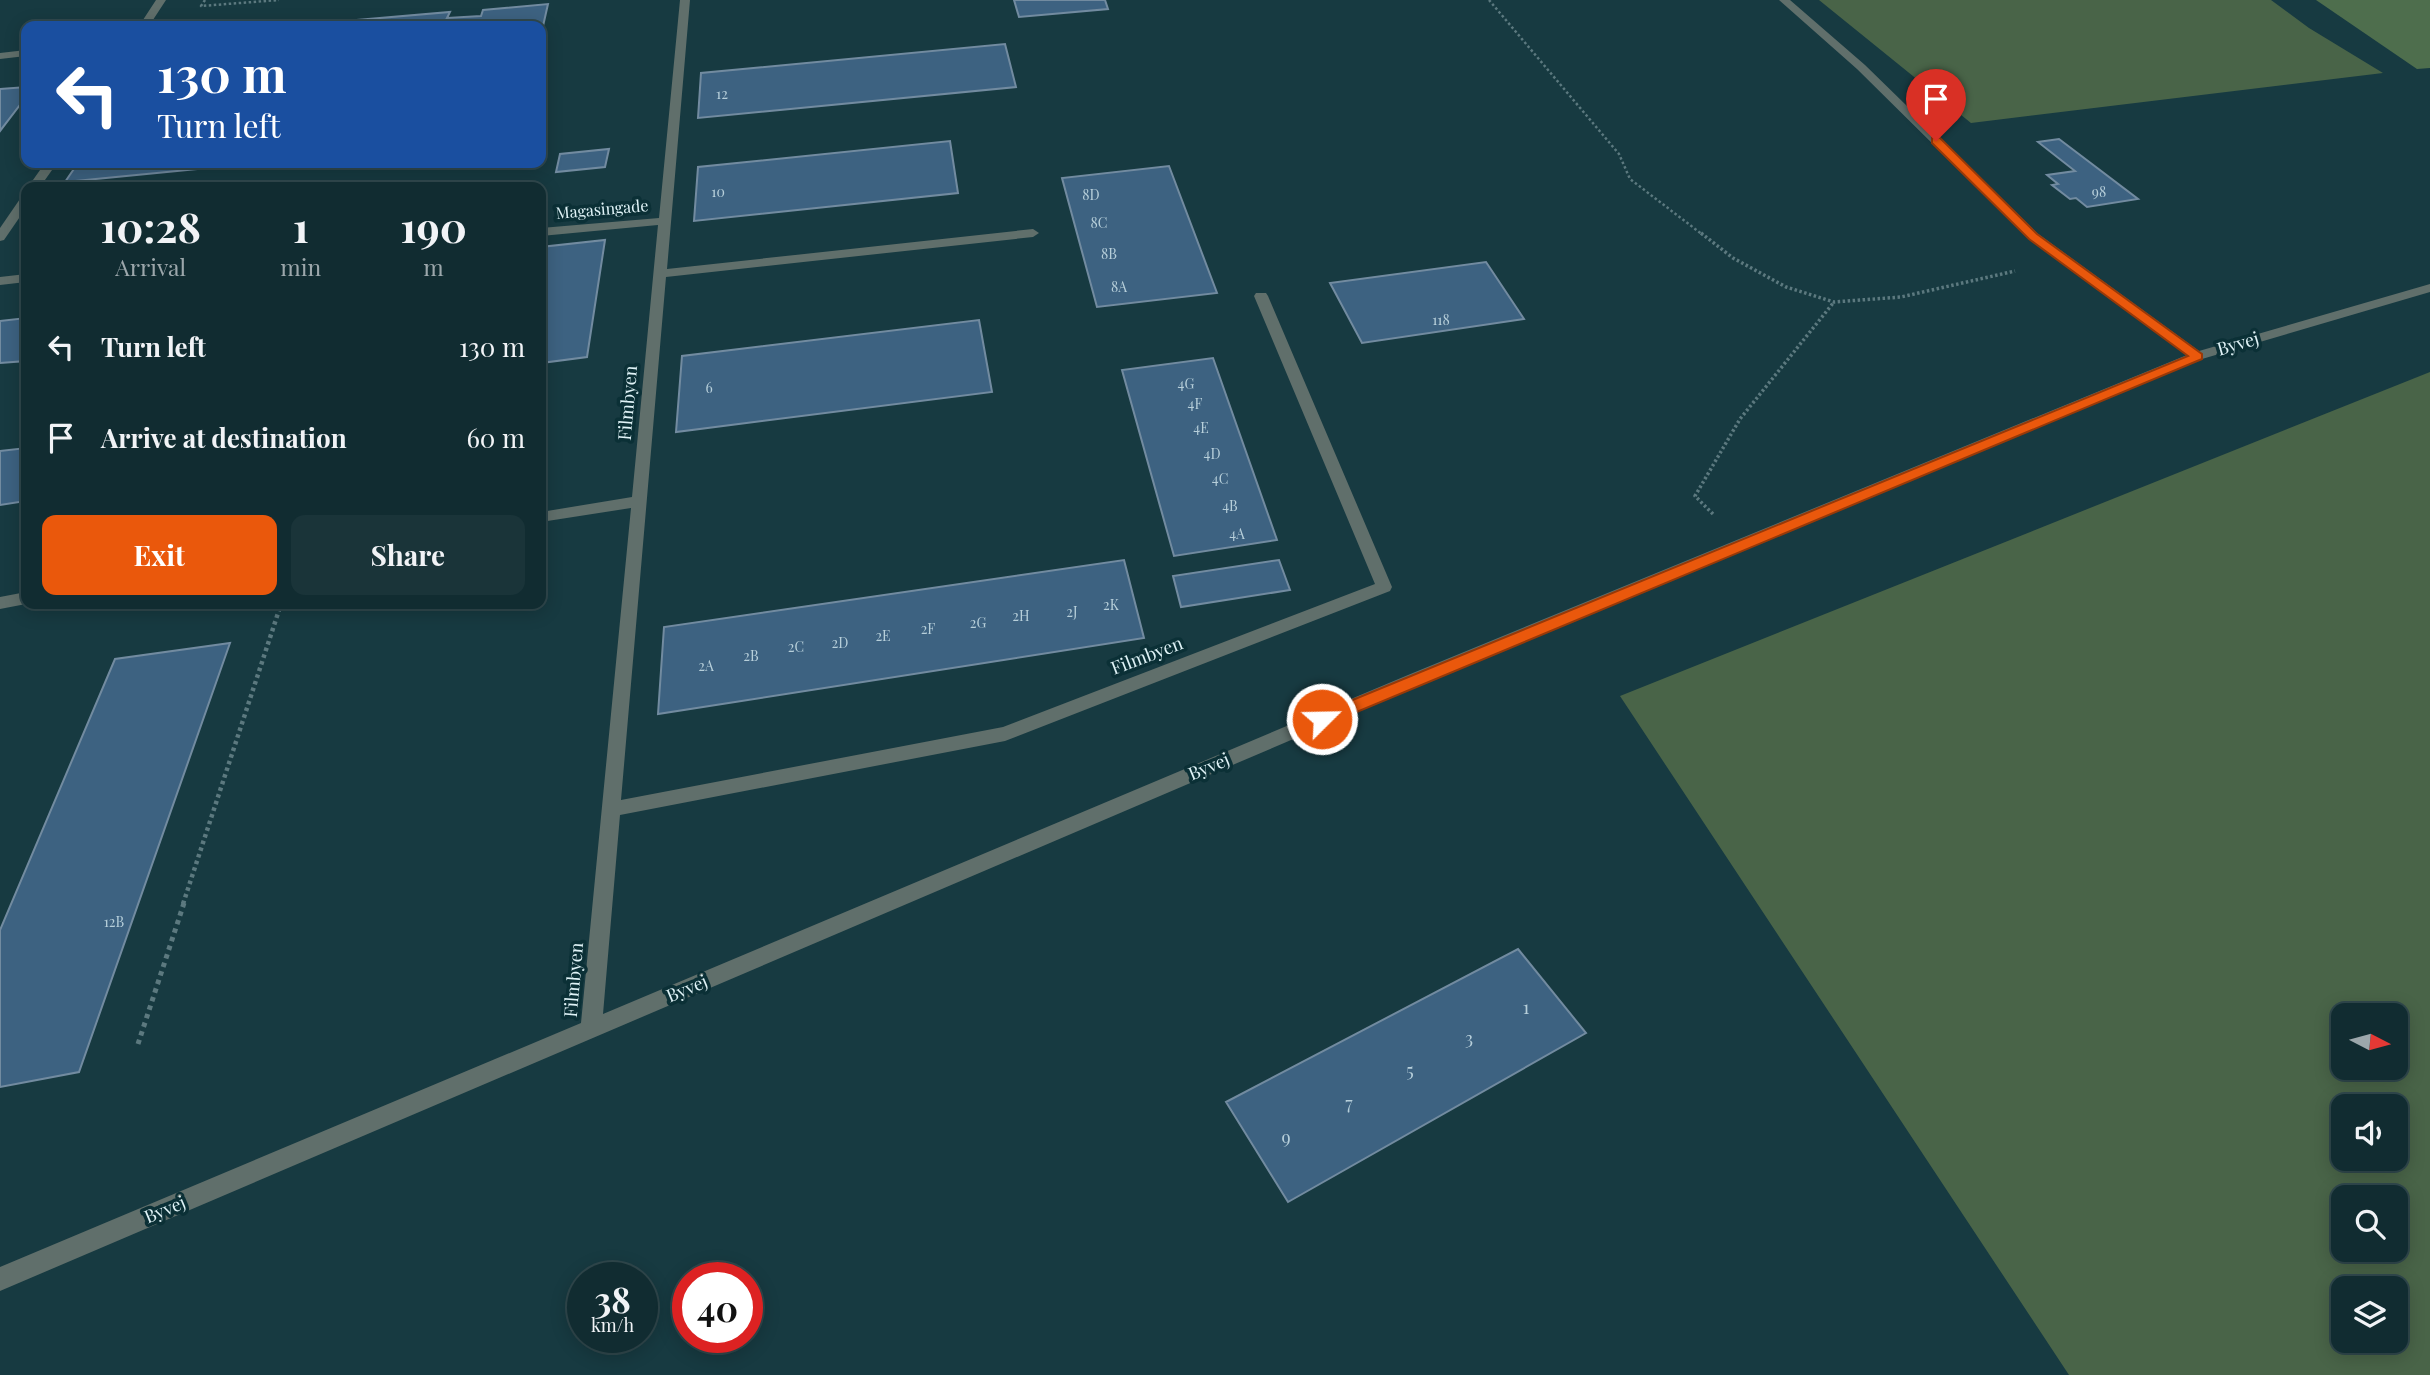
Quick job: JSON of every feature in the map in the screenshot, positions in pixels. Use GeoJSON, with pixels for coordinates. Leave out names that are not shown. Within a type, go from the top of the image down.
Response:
{"type":"FeatureCollection","features":[{"type":"Feature","properties":{"kind":"street"},"geometry":{"type":"LineString","coordinates":[[147,21],[161,0]]}},
{"type":"Feature","properties":{"kind":"street","name":"Filmbyen"},"geometry":{"type":"LineString","coordinates":[[591,1030],[685,0]]}},
{"type":"Feature","properties":{"kind":"street"},"geometry":{"type":"LineString","coordinates":[[1783,0],[1861,68],[2033,236],[2197,356]]}},
{"type":"Feature","properties":{"kind":"street"},"geometry":{"type":"LineString","coordinates":[[0,56],[21,54]]}},
{"type":"Feature","properties":{"kind":"street"},"geometry":{"type":"LineString","coordinates":[[0,237],[21,206]]}},
{"type":"Feature","properties":{"kind":"street","name":"Magasingade"},"geometry":{"type":"LineString","coordinates":[[546,232],[666,221]]}},
{"type":"Feature","properties":{"kind":"street"},"geometry":{"type":"LineString","coordinates":[[660,274],[1033,233]]}},
{"type":"Feature","properties":{"kind":"street"},"geometry":{"type":"LineString","coordinates":[[0,281],[21,279]]}},
{"type":"Feature","properties":{"kind":"street","name":"Byvej"},"geometry":{"type":"LineString","coordinates":[[0,1279],[1742,544],[2197,356],[2430,288]]}},
{"type":"Feature","properties":{"kind":"street","name":"Filmbyen"},"geometry":{"type":"LineString","coordinates":[[612,809],[1005,734],[1384,586],[1261,296]]}},
{"type":"Feature","properties":{"kind":"street"},"geometry":{"type":"LineString","coordinates":[[546,516],[640,501]]}},
{"type":"Feature","properties":{"kind":"street"},"geometry":{"type":"LineString","coordinates":[[0,603],[21,599]]}},
{"type":"Feature","properties":{"kind":"path"},"geometry":{"type":"LineString","coordinates":[[205,0],[201,6],[279,0]]}},
{"type":"Feature","properties":{"kind":"path"},"geometry":{"type":"LineString","coordinates":[[1489,0],[1619,154],[1630,179],[1733,258],[1786,287],[1834,302],[1901,297],[2024,269],[2056,254]]}},
{"type":"Feature","properties":{"kind":"path"},"geometry":{"type":"LineString","coordinates":[[1742,544],[1695,496],[1740,419],[1834,302]]}},
{"type":"Feature","properties":{"kind":"path"},"geometry":{"type":"LineString","coordinates":[[138,1044],[279,609]]}},
{"type":"Feature","properties":{"kind":"green space"},"geometry":{"type":"Polygon","coordinates":[[[1819,0],[2271,0],[2309,28],[2383,73],[1971,123],[1819,0]]]}},
{"type":"Feature","properties":{"kind":"green space"},"geometry":{"type":"Polygon","coordinates":[[[2316,0],[2430,0],[2430,68],[2417,69],[2316,0]]]}},
{"type":"Feature","properties":{"kind":"green space"},"geometry":{"type":"Polygon","coordinates":[[[2430,372],[2430,1375],[2069,1375],[1620,696],[2430,372]]]}},
{"type":"Feature","properties":{"kind":"building"},"geometry":{"type":"Polygon","coordinates":[[[1014,0],[1105,0],[1108,9],[1019,17],[1014,0]]]}},
{"type":"Feature","properties":{"kind":"building"},"geometry":{"type":"Polygon","coordinates":[[[548,4],[544,21],[345,21],[450,12],[447,18],[481,16],[483,10],[548,4]]]}},
{"type":"Feature","properties":{"kind":"building"},"geometry":{"type":"Polygon","coordinates":[[[1005,44],[1016,87],[698,118],[701,73],[1005,44]]]}},
{"type":"Feature","properties":{"kind":"building"},"geometry":{"type":"Polygon","coordinates":[[[21,87],[21,104],[0,131],[0,89],[21,87]]]}},
{"type":"Feature","properties":{"kind":"building"},"geometry":{"type":"Polygon","coordinates":[[[2059,139],[2138,199],[2087,207],[2076,198],[2070,199],[2052,185],[2058,184],[2047,175],[2075,171],[2038,142],[2059,139]]]}},
{"type":"Feature","properties":{"kind":"building"},"geometry":{"type":"Polygon","coordinates":[[[950,141],[958,193],[694,221],[698,167],[950,141]]]}},
{"type":"Feature","properties":{"kind":"building"},"geometry":{"type":"Polygon","coordinates":[[[609,149],[605,167],[556,172],[560,154],[609,149]]]}},
{"type":"Feature","properties":{"kind":"building"},"geometry":{"type":"Polygon","coordinates":[[[1169,166],[1217,293],[1097,307],[1062,178],[1169,166]]]}},
{"type":"Feature","properties":{"kind":"building"},"geometry":{"type":"Polygon","coordinates":[[[75,168],[207,168],[65,182],[75,168]]]}},
{"type":"Feature","properties":{"kind":"building"},"geometry":{"type":"Polygon","coordinates":[[[605,240],[587,357],[546,362],[546,246],[605,240]]]}},
{"type":"Feature","properties":{"kind":"building"},"geometry":{"type":"Polygon","coordinates":[[[1486,262],[1524,319],[1362,343],[1330,283],[1486,262]]]}},
{"type":"Feature","properties":{"kind":"building"},"geometry":{"type":"Polygon","coordinates":[[[21,319],[21,361],[0,363],[0,321],[21,319]]]}},
{"type":"Feature","properties":{"kind":"building"},"geometry":{"type":"Polygon","coordinates":[[[979,320],[992,392],[676,432],[682,356],[979,320]]]}},
{"type":"Feature","properties":{"kind":"building"},"geometry":{"type":"Polygon","coordinates":[[[1213,358],[1277,540],[1174,556],[1122,370],[1213,358]]]}},
{"type":"Feature","properties":{"kind":"building"},"geometry":{"type":"Polygon","coordinates":[[[21,449],[21,502],[0,505],[0,451],[21,449]]]}},
{"type":"Feature","properties":{"kind":"building"},"geometry":{"type":"Polygon","coordinates":[[[1124,560],[1144,638],[658,714],[664,627],[1124,560]]]}},
{"type":"Feature","properties":{"kind":"building"},"geometry":{"type":"Polygon","coordinates":[[[1279,560],[1290,590],[1181,607],[1173,576],[1279,560]]]}},
{"type":"Feature","properties":{"kind":"building"},"geometry":{"type":"Polygon","coordinates":[[[230,643],[79,1072],[0,1087],[0,930],[115,659],[230,643]]]}},
{"type":"Feature","properties":{"kind":"building"},"geometry":{"type":"Polygon","coordinates":[[[1518,949],[1586,1033],[1288,1202],[1226,1102],[1518,949]]]}},
{"type":"Feature","properties":{"kind":"route"},"geometry":{"type":"LineString","coordinates":[[1322,719],[2197,356],[2033,236],[1936,141]]}}]}
